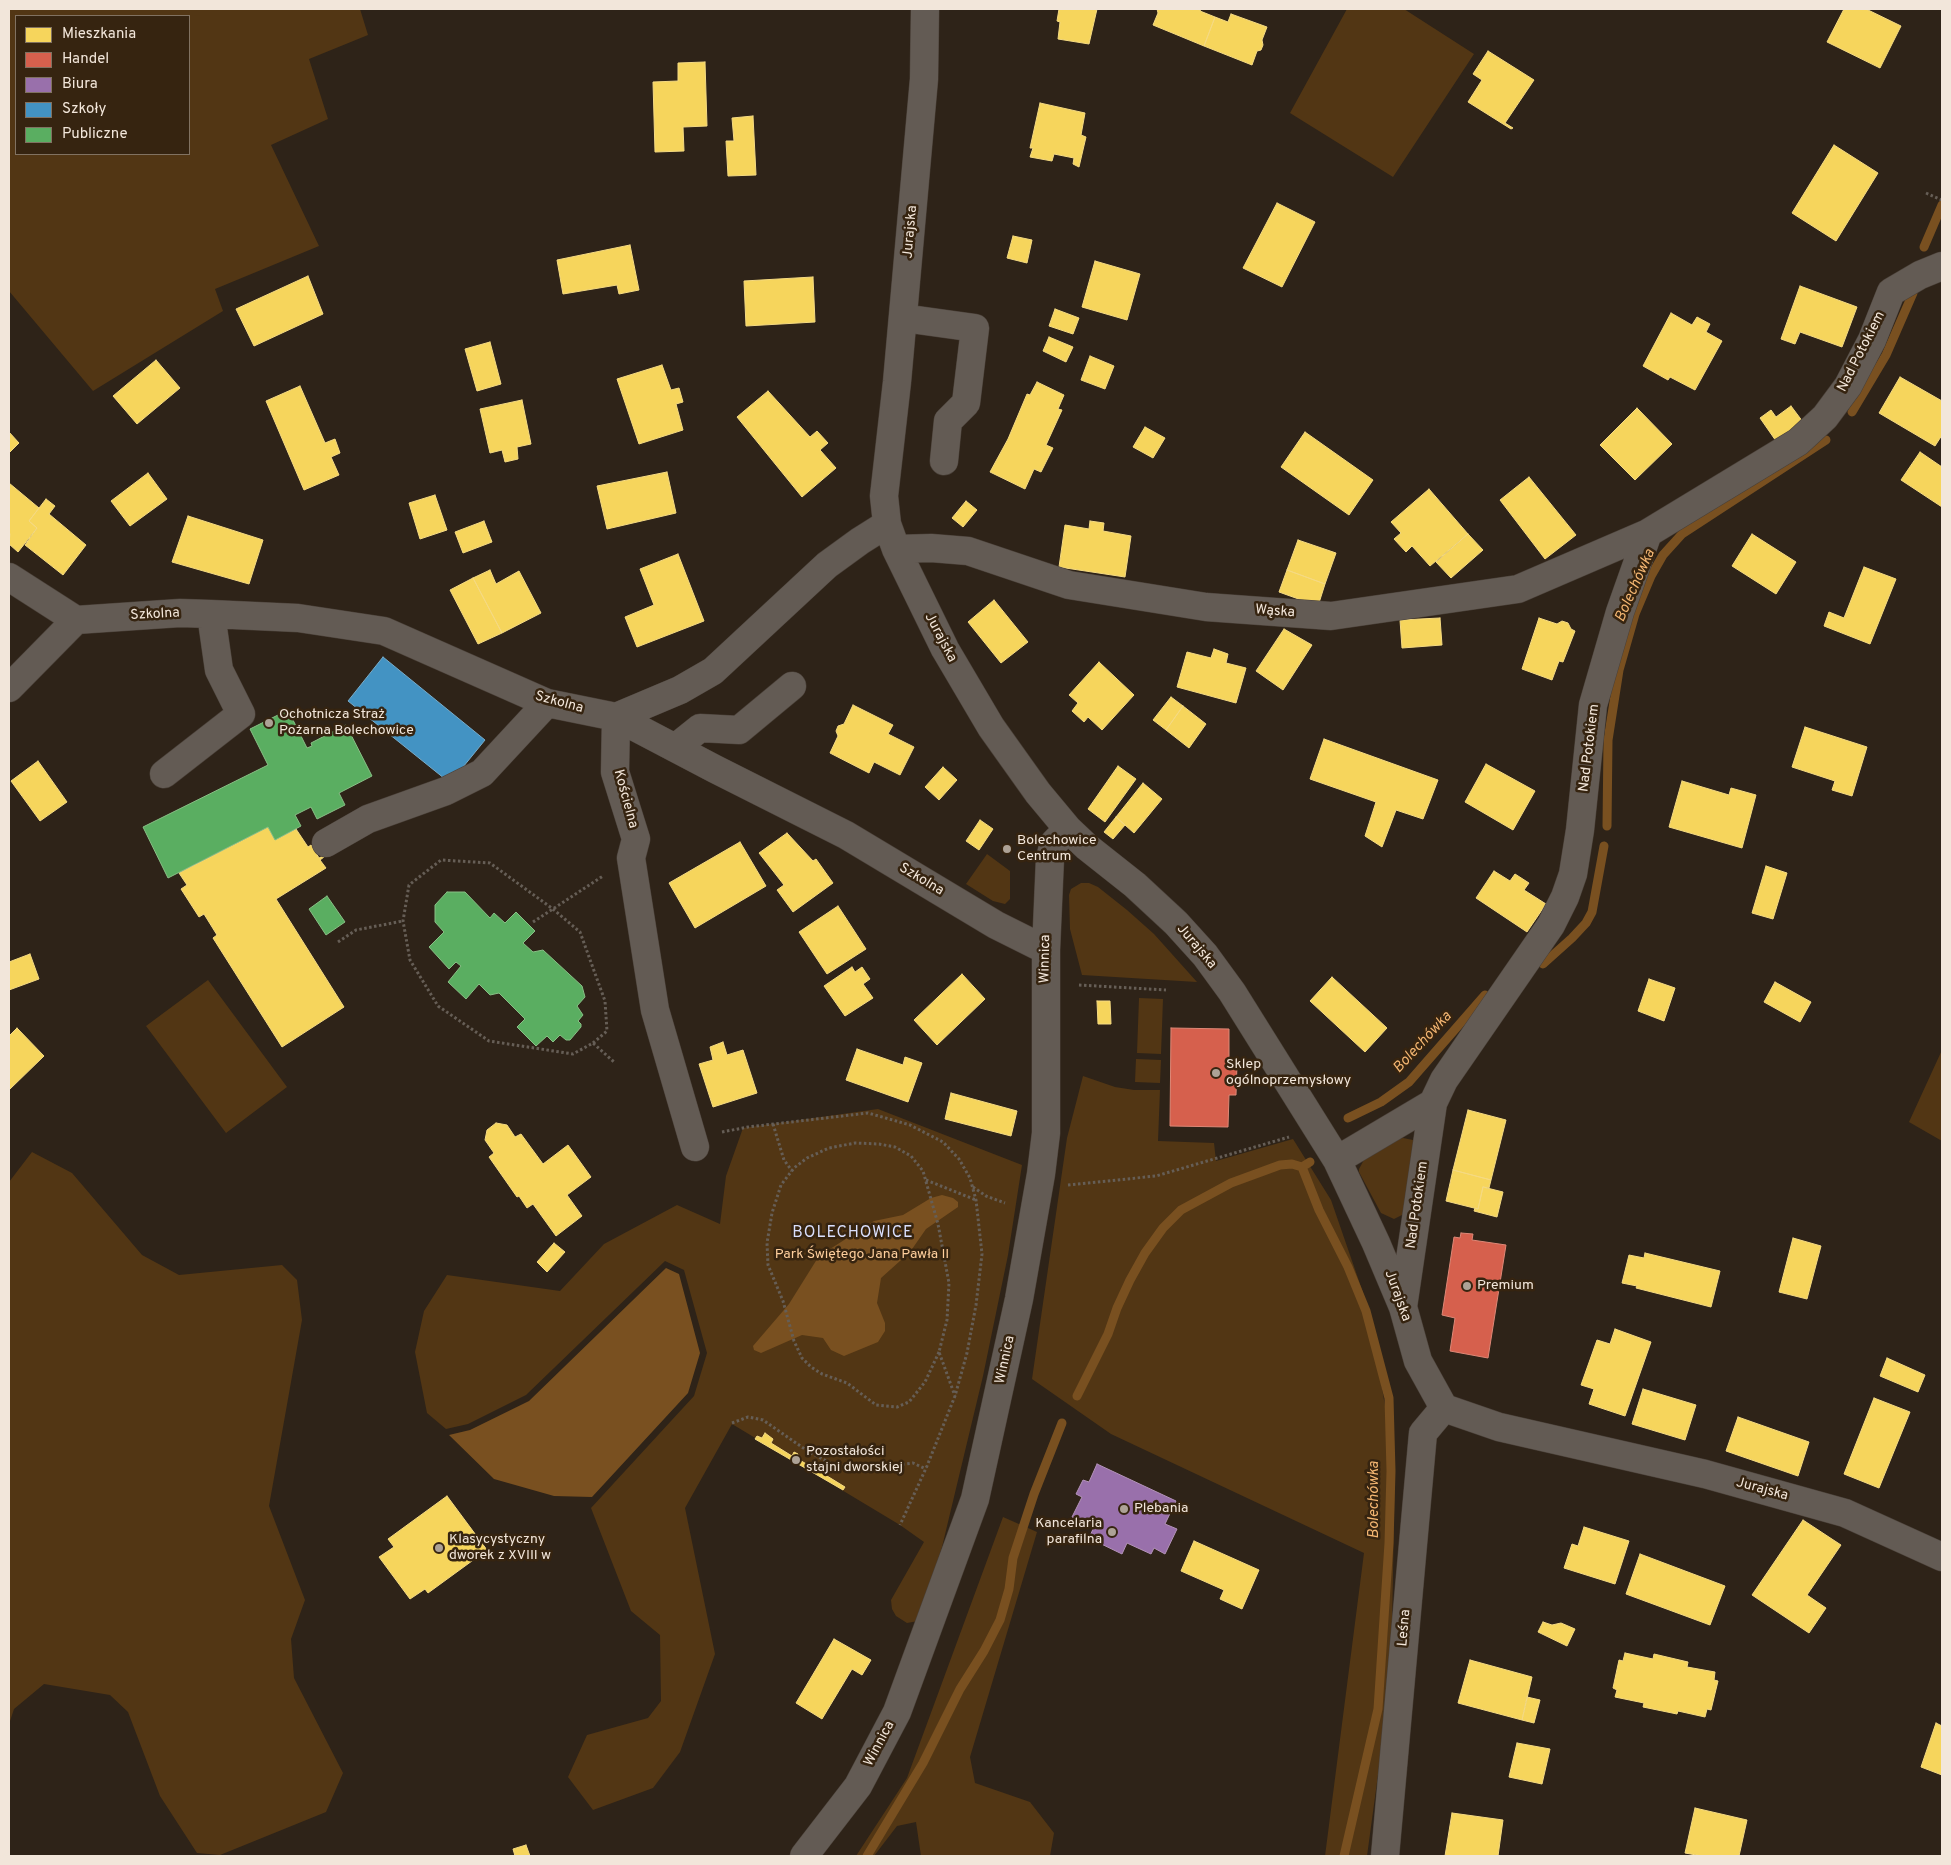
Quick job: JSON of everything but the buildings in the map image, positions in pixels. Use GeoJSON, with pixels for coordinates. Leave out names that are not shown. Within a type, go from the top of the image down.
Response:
{"type":"FeatureCollection","features":[{"type":"Feature","properties":{"kind":"street","name":"Jurajska"},"geometry":{"type":"LineString","coordinates":[[925,9],[924,80],[903,318],[884,496],[887,524],[896,549],[921,602],[971,694],[1014,759],[1068,829],[1176,923],[1205,955],[1232,992],[1337,1160],[1404,1307],[1418,1361],[1444,1408],[1500,1427],[1705,1474],[1845,1513],[1942,1557]]}},
{"type":"Feature","properties":{"kind":"street","name":"Nad Potokiem"},"geometry":{"type":"LineString","coordinates":[[1404,1307],[1433,1103],[1444,1080],[1551,925],[1565,897],[1573,874],[1580,830],[1594,705],[1620,612],[1648,533],[1798,442],[1824,418],[1848,386],[1872,340],[1891,292],[1942,259]]}},
{"type":"Feature","properties":{"kind":"street"},"geometry":{"type":"LineString","coordinates":[[903,318],[975,328],[966,404],[948,421],[944,461]]}},
{"type":"Feature","properties":{"kind":"street"},"geometry":{"type":"LineString","coordinates":[[616,717],[680,690],[713,670],[827,565],[887,524]]}},
{"type":"Feature","properties":{"kind":"street","name":"Wąska"},"geometry":{"type":"LineString","coordinates":[[896,549],[931,548],[968,551],[1069,584],[1206,607],[1331,616],[1518,589],[1648,533]]}},
{"type":"Feature","properties":{"kind":"street"},"geometry":{"type":"LineString","coordinates":[[9,576],[76,620],[9,688]]}},
{"type":"Feature","properties":{"kind":"street","name":"Szkolna"},"geometry":{"type":"LineString","coordinates":[[76,620],[180,613],[211,614],[298,618],[384,631],[546,703],[616,717],[846,834],[996,925],[1046,950]]}},
{"type":"Feature","properties":{"kind":"street"},"geometry":{"type":"LineString","coordinates":[[164,774],[241,714],[218,670],[211,614]]}},
{"type":"Feature","properties":{"kind":"street"},"geometry":{"type":"LineString","coordinates":[[675,748],[700,728],[739,730],[792,686]]}},
{"type":"Feature","properties":{"kind":"street"},"geometry":{"type":"LineString","coordinates":[[326,843],[368,819],[446,791],[482,773],[546,703]]}},
{"type":"Feature","properties":{"kind":"street","name":"Kościelna"},"geometry":{"type":"LineString","coordinates":[[616,717],[615,772],[636,839],[631,858],[655,1010],[693,1142]]}},
{"type":"Feature","properties":{"kind":"street","name":"Winnica"},"geometry":{"type":"LineString","coordinates":[[804,1856],[858,1786],[897,1712],[975,1499],[1019,1299],[1041,1174],[1046,1133],[1046,950],[1050,858],[1054,843],[1068,829]]}},
{"type":"Feature","properties":{"kind":"street"},"geometry":{"type":"LineString","coordinates":[[1337,1160],[1433,1103]]}},
{"type":"Feature","properties":{"kind":"street","name":"Leśna"},"geometry":{"type":"LineString","coordinates":[[1385,1856],[1423,1433],[1444,1408]]}},
{"type":"Feature","properties":{"kind":"path"},"geometry":{"type":"LineString","coordinates":[[1926,193],[1942,200]]}},
{"type":"Feature","properties":{"kind":"path"},"geometry":{"type":"LineString","coordinates":[[441,860],[490,863],[553,908],[580,932],[605,1001],[607,1032],[593,1043],[573,1054],[489,1041],[438,1006],[410,960],[402,921],[409,886],[441,860]]}},
{"type":"Feature","properties":{"kind":"path"},"geometry":{"type":"LineString","coordinates":[[533,922],[603,876]]}},
{"type":"Feature","properties":{"kind":"path"},"geometry":{"type":"LineString","coordinates":[[338,942],[356,930],[402,921]]}},
{"type":"Feature","properties":{"kind":"path"},"geometry":{"type":"LineString","coordinates":[[1079,986],[1166,990]]}},
{"type":"Feature","properties":{"kind":"path"},"geometry":{"type":"LineString","coordinates":[[593,1043],[614,1062]]}},
{"type":"Feature","properties":{"kind":"path"},"geometry":{"type":"LineString","coordinates":[[693,1142],[773,1124],[868,1112],[910,1125],[943,1142],[960,1159],[970,1178],[976,1200],[982,1254],[976,1305],[967,1353],[955,1396],[926,1469],[900,1525]]}},
{"type":"Feature","properties":{"kind":"path"},"geometry":{"type":"LineString","coordinates":[[773,1124],[784,1160],[792,1171]]}},
{"type":"Feature","properties":{"kind":"path"},"geometry":{"type":"LineString","coordinates":[[1064,1185],[1156,1176],[1296,1134]]}},
{"type":"Feature","properties":{"kind":"path"},"geometry":{"type":"LineString","coordinates":[[855,1143],[895,1147],[911,1156],[923,1170],[926,1180],[938,1224],[949,1283],[947,1320],[939,1352],[925,1382],[909,1402],[897,1407],[876,1405],[848,1383],[822,1374],[802,1358],[794,1341],[783,1301],[768,1265],[767,1243],[772,1213],[781,1185],[792,1171],[807,1158],[829,1148],[855,1143]]}},
{"type":"Feature","properties":{"kind":"path"},"geometry":{"type":"LineString","coordinates":[[926,1180],[976,1200]]}},
{"type":"Feature","properties":{"kind":"path"},"geometry":{"type":"LineString","coordinates":[[939,1352],[955,1396]]}},
{"type":"Feature","properties":{"kind":"path"},"geometry":{"type":"LineString","coordinates":[[732,1424],[748,1417],[763,1420],[832,1464],[853,1468],[880,1467],[913,1462],[926,1469]]}},
{"type":"Feature","properties":{"kind":"green space"},"geometry":{"type":"Polygon","coordinates":[[[9,9],[360,9],[368,35],[309,59],[328,119],[271,145],[319,246],[215,289],[223,311],[93,391],[9,291],[9,9]]]}},
{"type":"Feature","properties":{"kind":"green space"},"geometry":{"type":"Polygon","coordinates":[[[1347,9],[1404,9],[1474,54],[1393,177],[1290,113],[1347,9]]]}},
{"type":"Feature","properties":{"kind":"green space"},"geometry":{"type":"Polygon","coordinates":[[[987,854],[1010,871],[1010,899],[1005,904],[993,901],[966,884],[987,854]]]}},
{"type":"Feature","properties":{"kind":"green space"},"geometry":{"type":"Polygon","coordinates":[[[1081,883],[1089,883],[1098,887],[1127,910],[1154,934],[1197,982],[1082,975],[1070,929],[1069,895],[1071,889],[1081,883]]]}},
{"type":"Feature","properties":{"kind":"green space"},"geometry":{"type":"Polygon","coordinates":[[[208,980],[287,1087],[226,1133],[146,1026],[208,980]]]}},
{"type":"Feature","properties":{"kind":"green space"},"geometry":{"type":"Polygon","coordinates":[[[1139,998],[1163,999],[1161,1054],[1137,1053],[1139,998]]]}},
{"type":"Feature","properties":{"kind":"green space"},"geometry":{"type":"Polygon","coordinates":[[[1942,1050],[1942,1141],[1909,1122],[1942,1050]]]}},
{"type":"Feature","properties":{"kind":"green space"},"geometry":{"type":"Polygon","coordinates":[[[1136,1059],[1161,1060],[1160,1083],[1135,1082],[1136,1059]]]}},
{"type":"Feature","properties":{"kind":"green space"},"geometry":{"type":"Polygon","coordinates":[[[1083,1076],[1115,1087],[1134,1090],[1160,1090],[1158,1141],[1214,1143],[1216,1161],[1293,1139],[1331,1200],[1369,1310],[1395,1466],[1391,1679],[1367,1856],[1325,1856],[1364,1553],[1111,1434],[1032,1379],[1067,1138],[1083,1076]]]}},
{"type":"Feature","properties":{"kind":"green space","name":"Park Świętego Jana Pawła II"},"geometry":{"type":"Polygon","coordinates":[[[878,1109],[1022,1165],[1008,1255],[983,1376],[942,1547],[918,1621],[907,1623],[896,1616],[892,1609],[891,1600],[924,1542],[900,1525],[732,1424],[685,1508],[715,1654],[680,1752],[653,1788],[593,1810],[568,1777],[587,1735],[648,1718],[661,1701],[660,1635],[631,1611],[591,1508],[694,1396],[707,1353],[684,1270],[665,1261],[526,1395],[468,1424],[446,1429],[427,1413],[415,1352],[424,1311],[447,1275],[560,1291],[604,1244],[677,1205],[720,1224],[726,1176],[743,1128],[878,1109]]]}},
{"type":"Feature","properties":{"kind":"green space"},"geometry":{"type":"Polygon","coordinates":[[[1403,1138],[1413,1140],[1418,1144],[1406,1213],[1394,1219],[1381,1213],[1359,1169],[1365,1158],[1395,1140],[1403,1138]]]}},
{"type":"Feature","properties":{"kind":"green space"},"geometry":{"type":"Polygon","coordinates":[[[32,1152],[72,1173],[142,1255],[179,1275],[282,1265],[297,1280],[302,1320],[269,1506],[305,1600],[291,1639],[294,1678],[343,1773],[326,1812],[220,1855],[197,1853],[160,1796],[128,1712],[110,1695],[44,1684],[14,1709],[9,1724],[9,1182],[32,1152]]]}},
{"type":"Feature","properties":{"kind":"green space"},"geometry":{"type":"Polygon","coordinates":[[[1003,1517],[1037,1532],[970,1757],[975,1783],[1030,1802],[1054,1833],[1050,1856],[921,1856],[916,1822],[897,1826],[874,1856],[856,1856],[907,1778],[1003,1517]]]}},
{"type":"Feature","properties":{"kind":"shaded area"},"geometry":{"type":"Polygon","coordinates":[[[942,1195],[953,1198],[958,1202],[958,1207],[926,1229],[910,1252],[881,1278],[877,1303],[885,1323],[885,1331],[878,1342],[844,1356],[831,1350],[823,1338],[802,1335],[761,1353],[754,1350],[753,1346],[789,1304],[819,1256],[874,1221],[903,1215],[931,1198],[942,1195]]]}},
{"type":"Feature","properties":{"kind":"shaded area"},"geometry":{"type":"Polygon","coordinates":[[[666,1268],[679,1274],[700,1353],[688,1393],[592,1497],[554,1496],[494,1479],[449,1435],[470,1430],[529,1401],[666,1268]]]}},
{"type":"Feature","properties":{"kind":"waterway","name":"Bolechówka"},"geometry":{"type":"LineString","coordinates":[[1924,247],[1942,205]]}},
{"type":"Feature","properties":{"kind":"waterway","name":"Bolechówka"},"geometry":{"type":"LineString","coordinates":[[1852,412],[1886,355],[1913,293]]}},
{"type":"Feature","properties":{"kind":"waterway","name":"Bolechówka"},"geometry":{"type":"LineString","coordinates":[[1607,826],[1608,740],[1619,670],[1635,614],[1651,576],[1663,555],[1682,534],[1826,440]]}},
{"type":"Feature","properties":{"kind":"waterway","name":"Bolechówka"},"geometry":{"type":"LineString","coordinates":[[1543,964],[1572,938],[1586,923],[1592,912],[1604,846]]}},
{"type":"Feature","properties":{"kind":"waterway","name":"Bolechówka"},"geometry":{"type":"LineString","coordinates":[[1348,1118],[1381,1102],[1409,1082],[1485,995]]}},
{"type":"Feature","properties":{"kind":"waterway","name":"Bolechówka"},"geometry":{"type":"LineString","coordinates":[[1310,1162],[1302,1167],[1319,1210],[1348,1267],[1366,1311],[1389,1398],[1391,1471],[1389,1543],[1378,1709],[1344,1856]]}},
{"type":"Feature","properties":{"kind":"waterway"},"geometry":{"type":"LineString","coordinates":[[1077,1396],[1108,1334],[1130,1280],[1145,1253],[1163,1228],[1181,1210],[1231,1183],[1280,1165],[1292,1164],[1302,1167]]}},
{"type":"Feature","properties":{"kind":"waterway"},"geometry":{"type":"LineString","coordinates":[[867,1856],[923,1763],[960,1689],[984,1651],[1000,1620],[1009,1589],[1013,1558],[1034,1494],[1062,1423]]}},
{"type":"Feature","properties":{"kind":"place","name":"Ochotnicza Straż Pożarna Bolechowice"},"geometry":{"type":"Point","coordinates":[269,723]}},
{"type":"Feature","properties":{"kind":"place","name":"Bolechowice Centrum"},"geometry":{"type":"Point","coordinates":[1007,849]}},
{"type":"Feature","properties":{"kind":"place","name":"Sklep ogólnoprzemysłowy"},"geometry":{"type":"Point","coordinates":[1216,1073]}},
{"type":"Feature","properties":{"kind":"place","name":"Premium"},"geometry":{"type":"Point","coordinates":[1467,1286]}},
{"type":"Feature","properties":{"kind":"place","name":"Pozostałości stajni dworskiej"},"geometry":{"type":"Point","coordinates":[796,1460]}},
{"type":"Feature","properties":{"kind":"place","name":"Plebania"},"geometry":{"type":"Point","coordinates":[1124,1509]}},
{"type":"Feature","properties":{"kind":"place","name":"Kancelaria parafilna"},"geometry":{"type":"Point","coordinates":[1112,1532]}},
{"type":"Feature","properties":{"kind":"place","name":"Klasycystyczny dworek z XVIII w"},"geometry":{"type":"Point","coordinates":[439,1548]}},
{"type":"Feature","properties":{"kind":"district","name":"BOLECHOWICE"},"geometry":{"type":"Point","coordinates":[853,1234]}}]}
